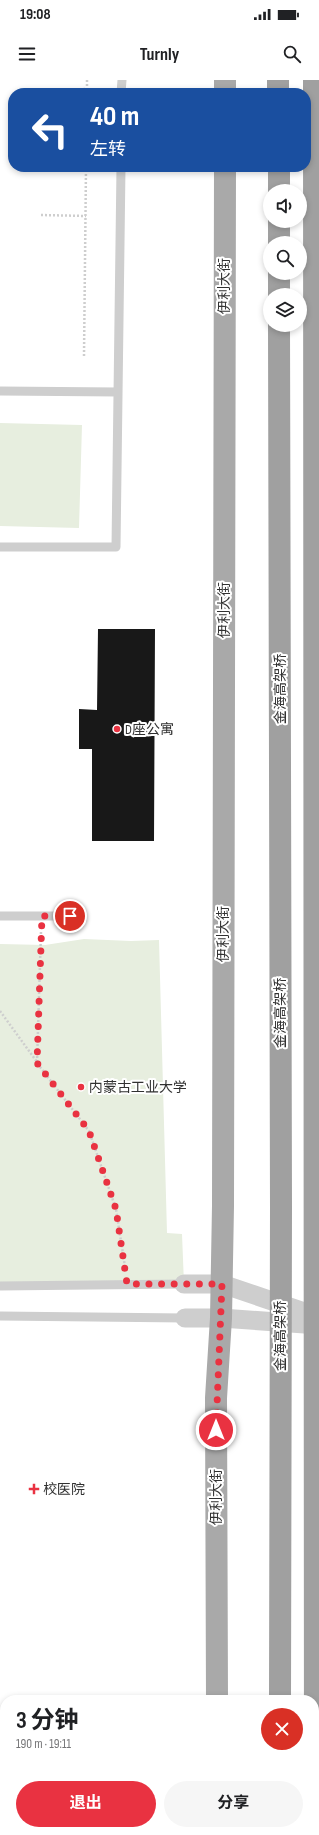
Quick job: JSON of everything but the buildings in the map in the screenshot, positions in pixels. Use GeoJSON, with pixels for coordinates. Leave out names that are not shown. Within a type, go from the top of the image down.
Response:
{"type":"FeatureCollection","features":[{"type":"Feature","properties":{"kind":"highway"},"geometry":{"type":"LineString","coordinates":[[314,80],[315,1695]]}},
{"type":"Feature","properties":{"kind":"highway"},"geometry":{"type":"LineString","coordinates":[[279,172],[279,184]]}},
{"type":"Feature","properties":{"kind":"highway","name":"金海高架桥"},"geometry":{"type":"LineString","coordinates":[[279,332],[281,1182],[280,1695]]}},
{"type":"Feature","properties":{"kind":"main road","name":"伊利大街"},"geometry":{"type":"LineString","coordinates":[[217,1695],[216,1398],[222,1284],[225,172]]}},
{"type":"Feature","properties":{"kind":"street"},"geometry":{"type":"LineString","coordinates":[[184,1284],[222,1284],[319,1316]]}},
{"type":"Feature","properties":{"kind":"street"},"geometry":{"type":"LineString","coordinates":[[185,1318],[221,1318],[319,1325]]}},
{"type":"Feature","properties":{"kind":"lane"},"geometry":{"type":"LineString","coordinates":[[0,547],[116,547],[121,172]]}},
{"type":"Feature","properties":{"kind":"lane"},"geometry":{"type":"LineString","coordinates":[[0,391],[118,392]]}},
{"type":"Feature","properties":{"kind":"lane"},"geometry":{"type":"LineString","coordinates":[[0,916],[70,916]]}},
{"type":"Feature","properties":{"kind":"lane"},"geometry":{"type":"LineString","coordinates":[[0,1286],[184,1284]]}},
{"type":"Feature","properties":{"kind":"lane"},"geometry":{"type":"LineString","coordinates":[[0,1316],[185,1318]]}},
{"type":"Feature","properties":{"kind":"path"},"geometry":{"type":"LineString","coordinates":[[84,356],[86,172]]}},
{"type":"Feature","properties":{"kind":"path"},"geometry":{"type":"LineString","coordinates":[[41,215],[86,216]]}},
{"type":"Feature","properties":{"kind":"path"},"geometry":{"type":"LineString","coordinates":[[37,1063],[42,916]]}},
{"type":"Feature","properties":{"kind":"path"},"geometry":{"type":"LineString","coordinates":[[0,1011],[37,1063],[89,1131],[116,1209],[127,1284]]}},
{"type":"Feature","properties":{"kind":"green space"},"geometry":{"type":"Polygon","coordinates":[[[0,423],[82,425],[79,528],[0,526],[0,423]]]}},
{"type":"Feature","properties":{"kind":"green space"},"geometry":{"type":"Polygon","coordinates":[[[84,939],[131,941],[159,940],[167,1233],[182,1234],[184,1284],[0,1287],[0,944],[45,945],[84,939]]]}},
{"type":"Feature","properties":{"kind":"place","name":"D座公寓"},"geometry":{"type":"Point","coordinates":[117,729]}},
{"type":"Feature","properties":{"kind":"place","name":"内蒙古工业大学"},"geometry":{"type":"Point","coordinates":[81,1087]}},
{"type":"Feature","properties":{"kind":"place","name":"校医院"},"geometry":{"type":"Point","coordinates":[34,1489]}},
{"type":"Feature","properties":{"kind":"route"},"geometry":{"type":"LineString","coordinates":[[70,916],[42,916],[37,1063],[89,1131],[116,1209],[127,1284],[222,1284],[216,1398],[216,1430]]}}]}
